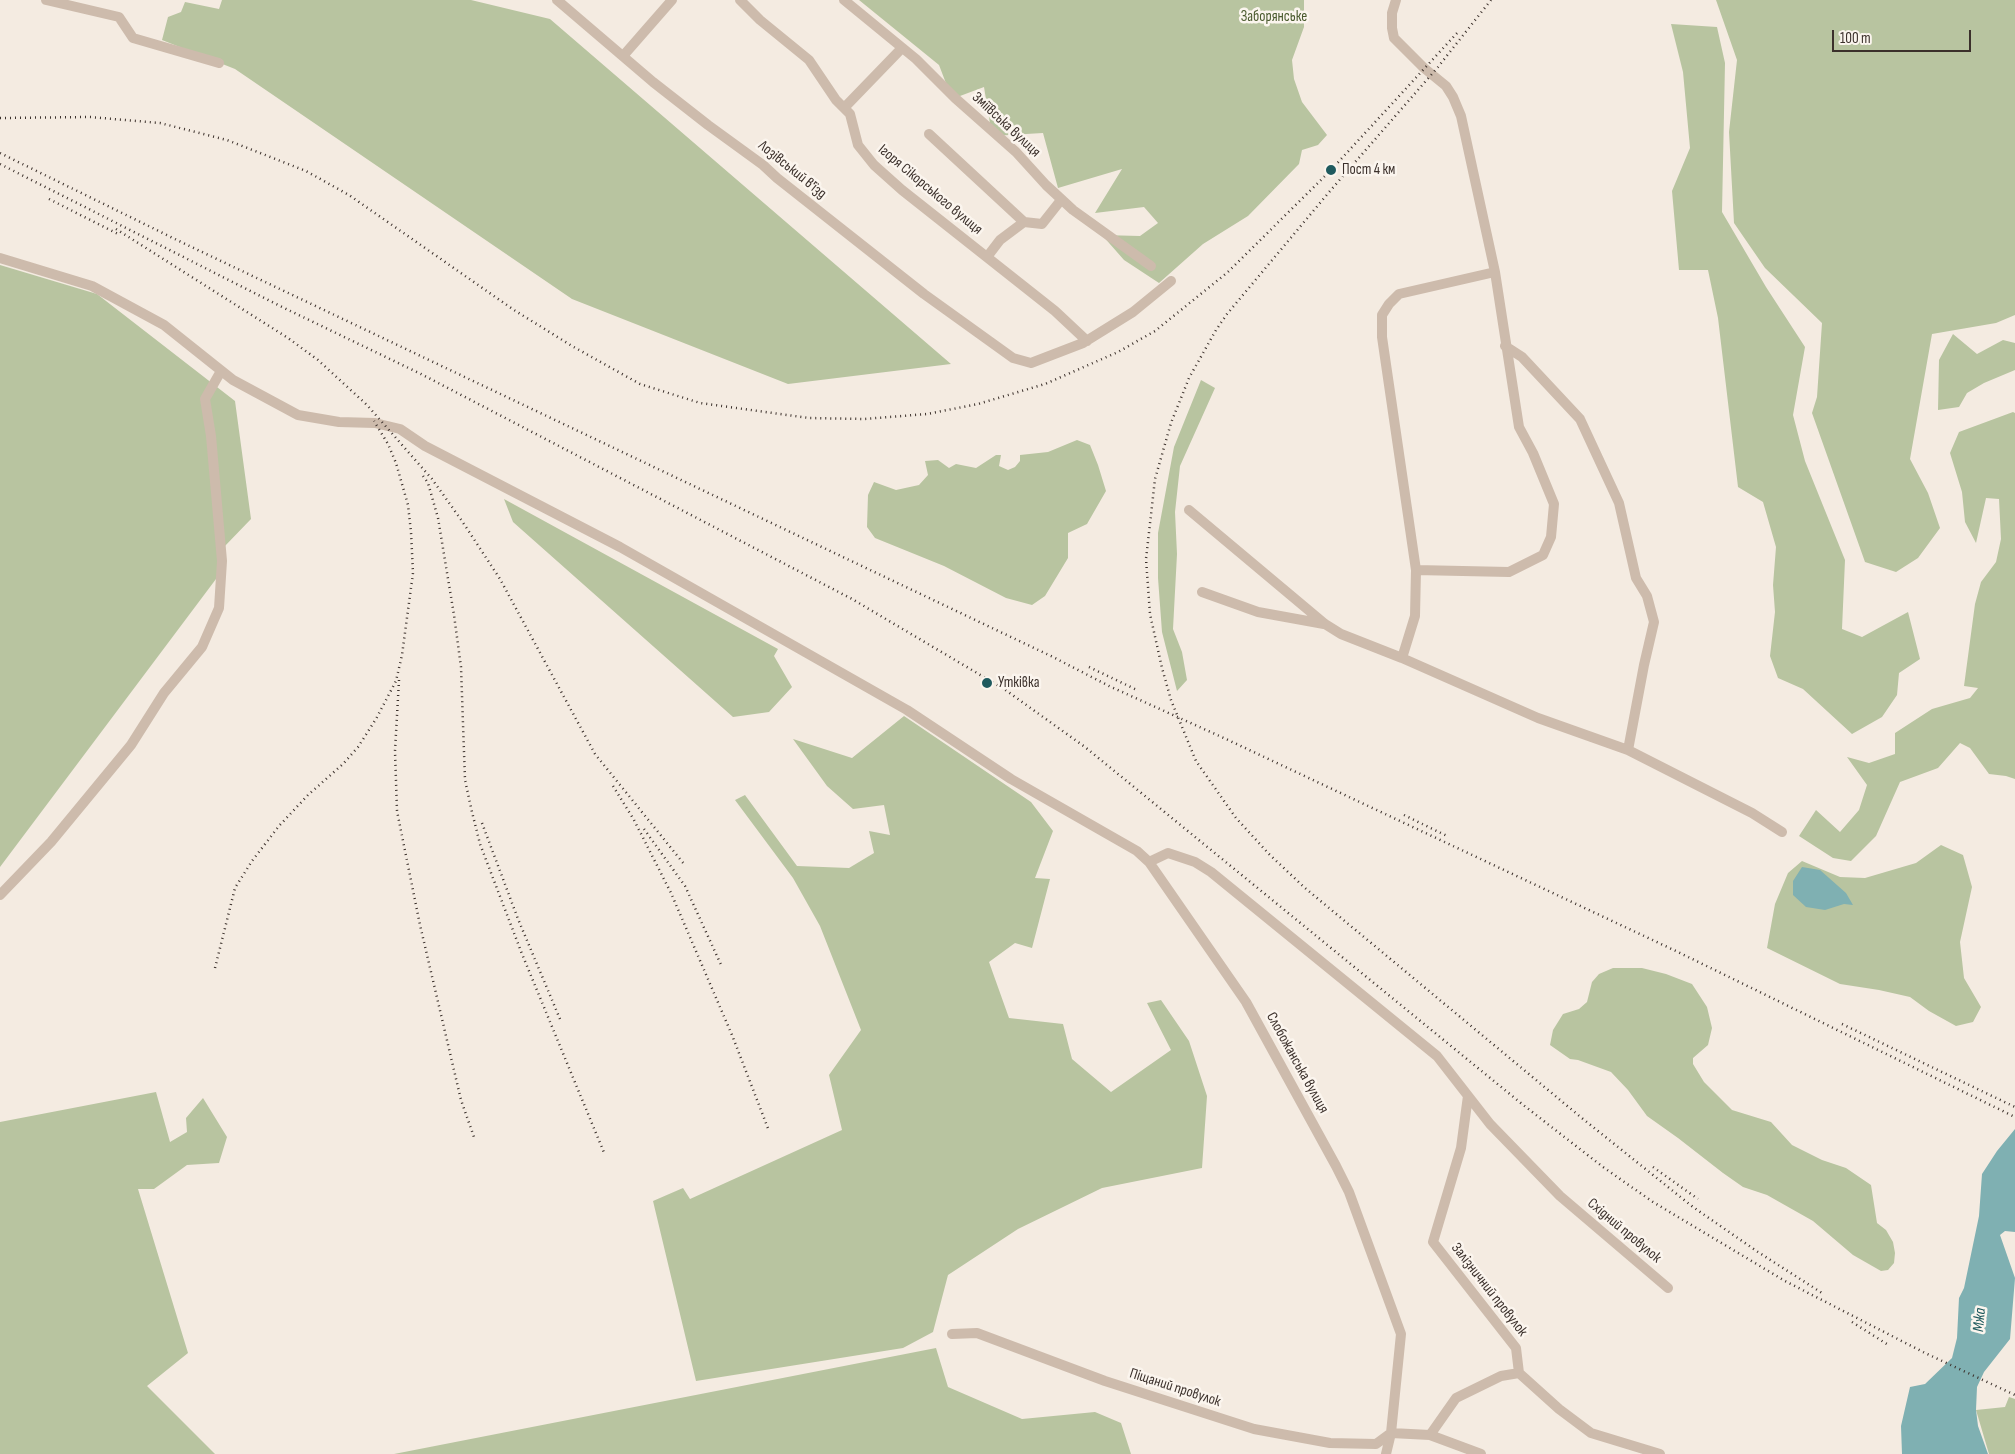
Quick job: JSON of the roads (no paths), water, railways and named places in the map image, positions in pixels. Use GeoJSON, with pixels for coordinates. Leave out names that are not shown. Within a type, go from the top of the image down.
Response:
{"type":"FeatureCollection","features":[{"type":"Feature","properties":{"kind":"street"},"geometry":{"type":"LineString","coordinates":[[46,0],[119,17],[133,38],[220,63]]}},
{"type":"Feature","properties":{"kind":"street","name":"Лозівський в'їзд"},"geometry":{"type":"LineString","coordinates":[[556,0],[701,120],[763,165],[924,294],[1013,358],[1031,363],[1053,356],[1087,341]]}},
{"type":"Feature","properties":{"kind":"street"},"geometry":{"type":"LineString","coordinates":[[622,56],[672,0]]}},
{"type":"Feature","properties":{"kind":"street","name":"Ігоря Сікорського вулиця"},"geometry":{"type":"LineString","coordinates":[[740,0],[760,20],[809,60],[826,87],[850,114],[858,145],[866,156],[902,190],[1055,311],[1087,341]]}},
{"type":"Feature","properties":{"kind":"street","name":"Зміївська вулиця"},"geometry":{"type":"LineString","coordinates":[[844,0],[916,59],[955,98],[1016,152],[1061,200],[1151,266]]}},
{"type":"Feature","properties":{"kind":"street"},"geometry":{"type":"LineString","coordinates":[[1396,0],[1392,13],[1394,38],[1424,68],[1446,86],[1461,116],[1495,272],[1519,427],[1533,453],[1554,504],[1551,537],[1543,555],[1509,572],[1416,570]]}},
{"type":"Feature","properties":{"kind":"street"},"geometry":{"type":"LineString","coordinates":[[844,108],[902,48]]}},
{"type":"Feature","properties":{"kind":"street"},"geometry":{"type":"LineString","coordinates":[[929,134],[1024,222],[1042,224],[1061,200]]}},
{"type":"Feature","properties":{"kind":"street"},"geometry":{"type":"LineString","coordinates":[[987,257],[1000,240],[1024,222]]}},
{"type":"Feature","properties":{"kind":"street","name":"Слобожанська вулиця"},"geometry":{"type":"LineString","coordinates":[[0,258],[92,286],[164,326],[220,371],[298,414],[339,422],[375,423],[400,429],[425,446],[620,547],[907,710],[1011,779],[1137,851],[1149,862],[1246,1002],[1349,1192],[1401,1334],[1391,1433],[1386,1454]]}},
{"type":"Feature","properties":{"kind":"street"},"geometry":{"type":"LineString","coordinates":[[1402,658],[1415,616],[1416,570],[1382,337],[1382,315],[1399,294],[1495,272]]}},
{"type":"Feature","properties":{"kind":"street"},"geometry":{"type":"LineString","coordinates":[[1087,341],[1132,312],[1171,281]]}},
{"type":"Feature","properties":{"kind":"street"},"geometry":{"type":"LineString","coordinates":[[1506,346],[1522,357],[1580,419],[1619,503],[1636,578],[1647,596],[1654,622],[1628,750]]}},
{"type":"Feature","properties":{"kind":"street"},"geometry":{"type":"LineString","coordinates":[[0,895],[51,842],[131,745],[164,694],[202,646],[219,608],[222,561],[211,436],[205,399],[220,371]]}},
{"type":"Feature","properties":{"kind":"street"},"geometry":{"type":"LineString","coordinates":[[1189,510],[1325,624],[1341,634],[1402,658],[1538,718],[1628,750],[1752,813],[1782,832]]}},
{"type":"Feature","properties":{"kind":"street"},"geometry":{"type":"LineString","coordinates":[[1202,592],[1258,612],[1325,624]]}},
{"type":"Feature","properties":{"kind":"street","name":"Східний провулок"},"geometry":{"type":"LineString","coordinates":[[1149,862],[1168,853],[1195,862],[1211,872],[1437,1056],[1490,1124],[1560,1196],[1668,1288]]}},
{"type":"Feature","properties":{"kind":"street","name":"Залізничний провулок"},"geometry":{"type":"LineString","coordinates":[[1468,1096],[1461,1148],[1433,1242],[1516,1348],[1520,1373]]}},
{"type":"Feature","properties":{"kind":"street","name":"Піщаний провулок"},"geometry":{"type":"LineString","coordinates":[[952,1334],[977,1333],[1105,1380],[1254,1430],[1309,1440],[1376,1444],[1391,1433]]}},
{"type":"Feature","properties":{"kind":"street"},"geometry":{"type":"LineString","coordinates":[[1430,1435],[1456,1398],[1501,1376],[1520,1373],[1559,1409],[1591,1433],[1660,1454]]}},
{"type":"Feature","properties":{"kind":"street"},"geometry":{"type":"LineString","coordinates":[[1391,1433],[1430,1435],[1481,1454]]}},
{"type":"Feature","properties":{"kind":"water"},"geometry":{"type":"Polygon","coordinates":[[[1802,867],[1820,870],[1846,893],[1853,905],[1844,904],[1825,910],[1806,907],[1793,895],[1793,881],[1802,867]]]}},
{"type":"Feature","properties":{"kind":"water","name":"Мжа"},"geometry":{"type":"Polygon","coordinates":[[[2015,1129],[2015,1232],[2005,1231],[2000,1235],[2015,1278],[2010,1339],[1984,1372],[1977,1387],[1976,1410],[1978,1426],[1988,1454],[1902,1454],[1901,1426],[1910,1387],[1925,1384],[1952,1358],[1957,1338],[1959,1298],[1964,1288],[1979,1216],[1982,1174],[1997,1151],[2015,1129]]]}},
{"type":"Feature","properties":{"kind":"railway"},"geometry":{"type":"LineString","coordinates":[[1491,0],[1438,67],[1330,191],[1227,314],[1189,378],[1171,423],[1155,479],[1146,559],[1150,614],[1162,668],[1171,700],[1196,761],[1236,818],[1269,854],[1305,888],[1583,1119],[1693,1207],[1822,1293]]}},
{"type":"Feature","properties":{"kind":"railway"},"geometry":{"type":"LineString","coordinates":[[0,118],[90,117],[160,123],[227,140],[306,171],[349,195],[514,310],[572,346],[640,384],[700,403],[809,418],[864,419],[927,414],[978,404],[1045,384],[1118,352],[1155,331],[1228,272],[1331,170],[1458,32]]}},
{"type":"Feature","properties":{"kind":"railway"},"geometry":{"type":"LineString","coordinates":[[0,153],[179,241],[1053,657],[1109,686],[1226,739],[1678,952],[2015,1117]]}},
{"type":"Feature","properties":{"kind":"railway"},"geometry":{"type":"LineString","coordinates":[[0,164],[278,305],[421,374],[852,599],[1004,689],[1085,747],[1522,1104],[1603,1167],[1653,1202],[1785,1281],[1925,1353],[2015,1395]]}},
{"type":"Feature","properties":{"kind":"railway"},"geometry":{"type":"LineString","coordinates":[[49,199],[120,235]]}},
{"type":"Feature","properties":{"kind":"railway"},"geometry":{"type":"LineString","coordinates":[[116,229],[288,338],[318,360],[367,405],[432,479],[462,521],[500,579],[595,754],[684,864]]}},
{"type":"Feature","properties":{"kind":"railway"},"geometry":{"type":"LineString","coordinates":[[215,968],[235,888],[252,861],[279,826],[358,747],[376,719],[396,681],[402,655],[413,573],[411,532],[408,505],[396,463],[388,444],[374,421]]}},
{"type":"Feature","properties":{"kind":"railway"},"geometry":{"type":"LineString","coordinates":[[423,476],[428,483],[438,518],[454,615],[461,667],[465,780],[480,844],[522,954],[605,1155]]}},
{"type":"Feature","properties":{"kind":"railway"},"geometry":{"type":"LineString","coordinates":[[1089,667],[1137,690]]}},
{"type":"Feature","properties":{"kind":"railway"},"geometry":{"type":"LineString","coordinates":[[399,680],[395,751],[397,811],[420,925],[461,1100],[475,1140]]}},
{"type":"Feature","properties":{"kind":"railway"},"geometry":{"type":"LineString","coordinates":[[613,786],[634,820],[671,893],[732,1035],[769,1131]]}},
{"type":"Feature","properties":{"kind":"railway"},"geometry":{"type":"LineString","coordinates":[[1404,815],[1447,836]]}},
{"type":"Feature","properties":{"kind":"railway"},"geometry":{"type":"LineString","coordinates":[[482,823],[518,919],[560,1019]]}},
{"type":"Feature","properties":{"kind":"railway"},"geometry":{"type":"LineString","coordinates":[[644,829],[685,886],[722,967]]}},
{"type":"Feature","properties":{"kind":"railway"},"geometry":{"type":"LineString","coordinates":[[1842,1024],[2015,1107]]}},
{"type":"Feature","properties":{"kind":"railway"},"geometry":{"type":"LineString","coordinates":[[1653,1167],[1698,1199]]}},
{"type":"Feature","properties":{"kind":"railway"},"geometry":{"type":"LineString","coordinates":[[1852,1322],[1890,1346]]}},
{"type":"Feature","properties":{"kind":"place","name":"Пост 4 км"},"geometry":{"type":"Point","coordinates":[1331,170]}},
{"type":"Feature","properties":{"kind":"place","name":"Уткiвка"},"geometry":{"type":"Point","coordinates":[987,683]}},
{"type":"Feature","properties":{"kind":"park label","name":"Заборянське"},"geometry":{"type":"Point","coordinates":[1274,17]}}]}
